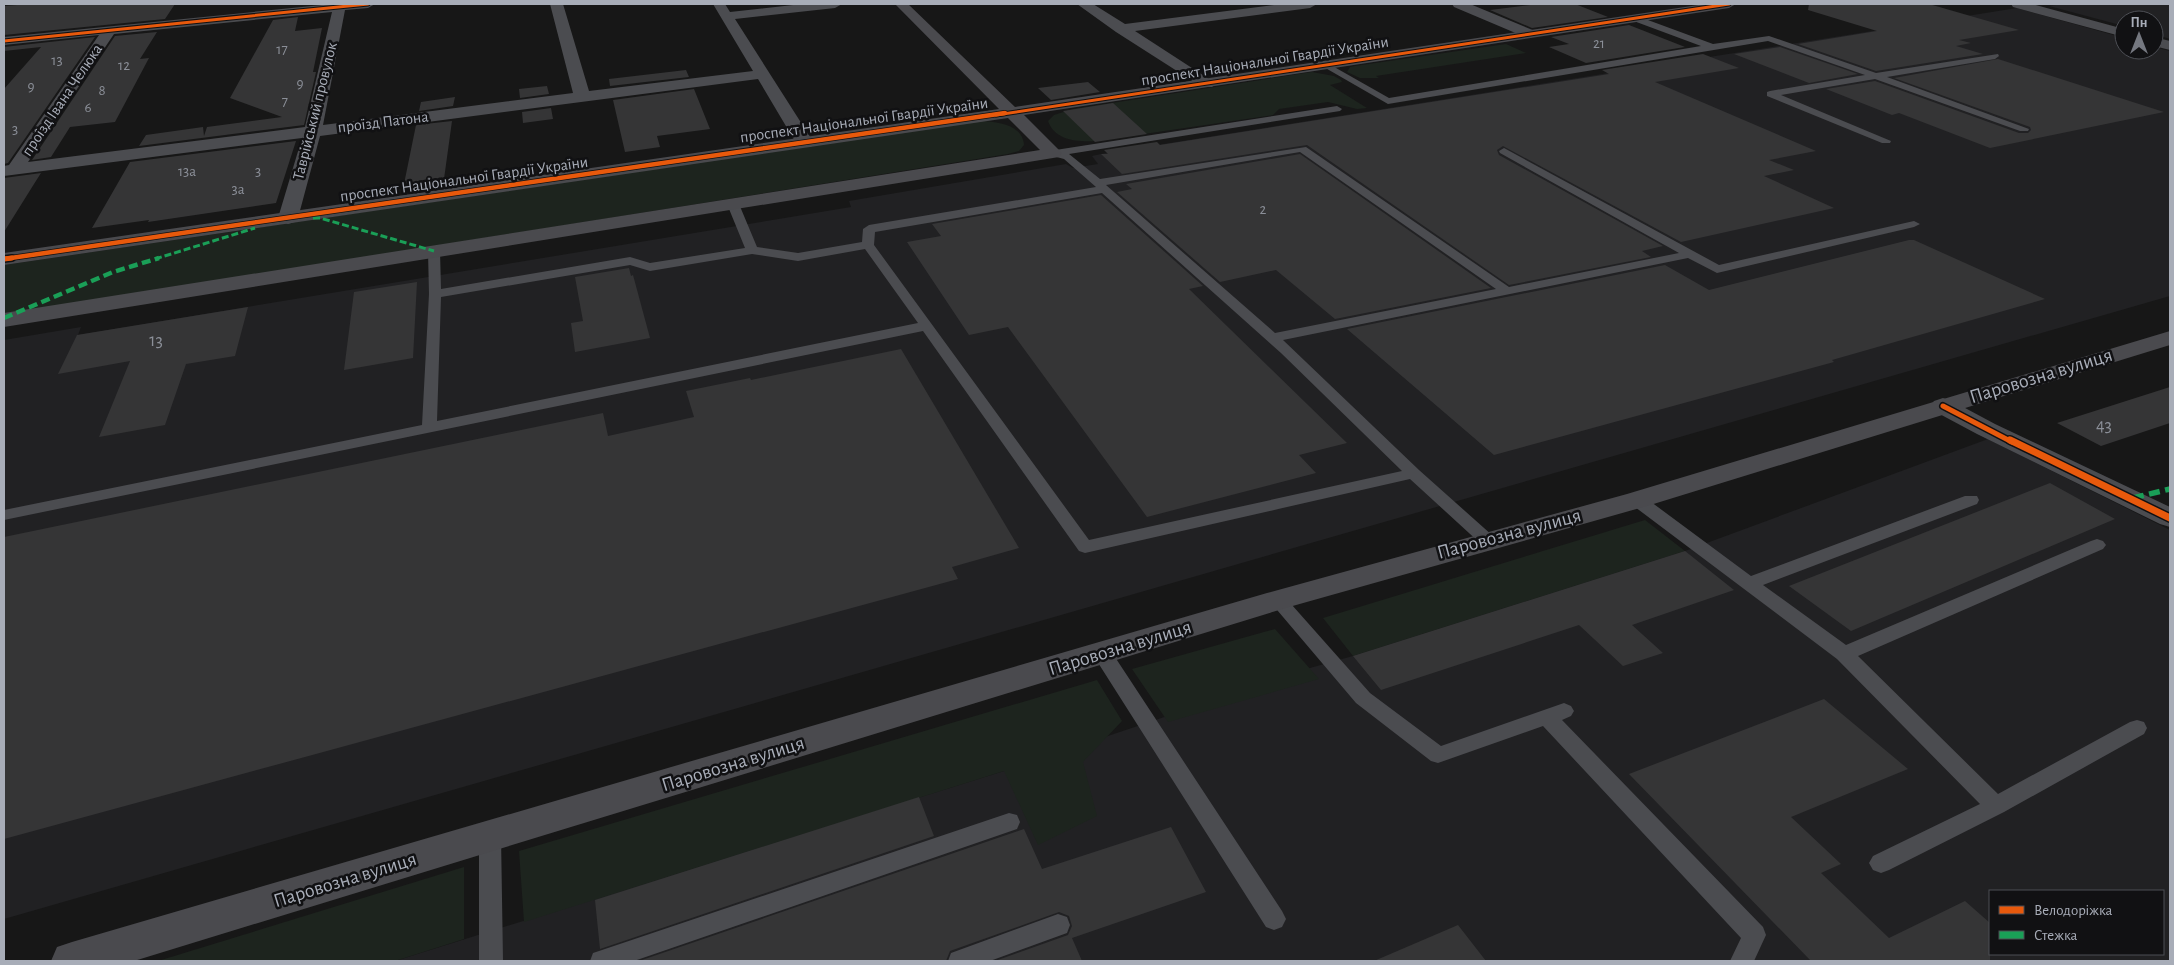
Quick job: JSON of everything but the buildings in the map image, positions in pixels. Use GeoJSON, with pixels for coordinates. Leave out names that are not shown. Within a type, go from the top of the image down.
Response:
{"type":"FeatureCollection","features":[{"type":"Feature","properties":{"kind":"street"},"geometry":{"type":"LineString","coordinates":[[4,40],[340,5],[368,4]]}},
{"type":"Feature","properties":{"kind":"street"},"geometry":{"type":"LineString","coordinates":[[556,4],[582,96]]}},
{"type":"Feature","properties":{"kind":"street"},"geometry":{"type":"LineString","coordinates":[[805,143],[723,10],[835,4]]}},
{"type":"Feature","properties":{"kind":"street"},"geometry":{"type":"LineString","coordinates":[[901,4],[1053,153]]}},
{"type":"Feature","properties":{"kind":"street"},"geometry":{"type":"LineString","coordinates":[[1084,4],[1207,84]]}},
{"type":"Feature","properties":{"kind":"street"},"geometry":{"type":"LineString","coordinates":[[1248,4],[1260,10]]}},
{"type":"Feature","properties":{"kind":"street"},"geometry":{"type":"LineString","coordinates":[[1121,29],[1310,4]]}},
{"type":"Feature","properties":{"kind":"street"},"geometry":{"type":"LineString","coordinates":[[1459,4],[1530,34]]}},
{"type":"Feature","properties":{"kind":"street","name":"проспект Національної Гвардії України"},"geometry":{"type":"LineString","coordinates":[[4,260],[1207,84],[1729,4]]}},
{"type":"Feature","properties":{"kind":"street"},"geometry":{"type":"LineString","coordinates":[[2018,4],[2114,30]]}},
{"type":"Feature","properties":{"kind":"street","name":"Таврійський провулок"},"geometry":{"type":"LineString","coordinates":[[288,218],[312,131],[340,5]]}},
{"type":"Feature","properties":{"kind":"street","name":"проїзд Івана Челюка"},"geometry":{"type":"LineString","coordinates":[[9,170],[110,30]]}},
{"type":"Feature","properties":{"kind":"street","name":"проїзд Патона"},"geometry":{"type":"LineString","coordinates":[[9,170],[762,74]]}},
{"type":"Feature","properties":{"kind":"street"},"geometry":{"type":"LineString","coordinates":[[4,320],[1053,153]]}},
{"type":"Feature","properties":{"kind":"street","name":"Паровозна вулиця"},"geometry":{"type":"LineString","coordinates":[[72,961],[1278,600],[1487,540],[1637,500],[2170,338]]}},
{"type":"Feature","properties":{"kind":"street"},"geometry":{"type":"LineString","coordinates":[[1943,406],[1986,429],[2170,518]]}},
{"type":"Feature","properties":{"kind":"lane"},"geometry":{"type":"LineString","coordinates":[[1634,18],[1712,47]]}},
{"type":"Feature","properties":{"kind":"lane"},"geometry":{"type":"LineString","coordinates":[[1326,66],[1388,101],[1768,38],[2024,129]]}},
{"type":"Feature","properties":{"kind":"lane"},"geometry":{"type":"LineString","coordinates":[[1886,141],[1770,94],[1995,56]]}},
{"type":"Feature","properties":{"kind":"lane"},"geometry":{"type":"LineString","coordinates":[[1053,153],[1337,109]]}},
{"type":"Feature","properties":{"kind":"lane"},"geometry":{"type":"LineString","coordinates":[[1413,473],[1085,547],[868,245],[869,229],[1302,149],[1507,291]]}},
{"type":"Feature","properties":{"kind":"lane"},"geometry":{"type":"LineString","coordinates":[[1504,150],[1717,269],[1914,224]]}},
{"type":"Feature","properties":{"kind":"lane"},"geometry":{"type":"LineString","coordinates":[[1053,153],[1068,156],[1273,338],[1413,473],[1487,540]]}},
{"type":"Feature","properties":{"kind":"lane"},"geometry":{"type":"LineString","coordinates":[[732,204],[752,250]]}},
{"type":"Feature","properties":{"kind":"lane"},"geometry":{"type":"LineString","coordinates":[[435,294],[630,261],[650,267],[752,250],[798,257],[868,245]]}},
{"type":"Feature","properties":{"kind":"lane"},"geometry":{"type":"LineString","coordinates":[[429,428],[435,294],[434,251]]}},
{"type":"Feature","properties":{"kind":"lane"},"geometry":{"type":"LineString","coordinates":[[1273,338],[1690,254]]}},
{"type":"Feature","properties":{"kind":"lane"},"geometry":{"type":"LineString","coordinates":[[4,515],[925,326]]}},
{"type":"Feature","properties":{"kind":"lane"},"geometry":{"type":"LineString","coordinates":[[1637,500],[1844,654],[1996,806]]}},
{"type":"Feature","properties":{"kind":"lane"},"geometry":{"type":"LineString","coordinates":[[1750,583],[1971,500]]}},
{"type":"Feature","properties":{"kind":"lane"},"geometry":{"type":"LineString","coordinates":[[1844,654],[2097,544]]}},
{"type":"Feature","properties":{"kind":"lane"},"geometry":{"type":"LineString","coordinates":[[1278,600],[1363,698],[1438,755],[1556,714],[1754,935],[1742,961]]}},
{"type":"Feature","properties":{"kind":"lane"},"geometry":{"type":"LineString","coordinates":[[1102,653],[1274,919]]}},
{"type":"Feature","properties":{"kind":"lane"},"geometry":{"type":"LineString","coordinates":[[1881,863],[1996,806],[2137,728]]}},
{"type":"Feature","properties":{"kind":"lane"},"geometry":{"type":"LineString","coordinates":[[602,961],[1009,822]]}},
{"type":"Feature","properties":{"kind":"lane"},"geometry":{"type":"LineString","coordinates":[[490,836],[491,961]]}},
{"type":"Feature","properties":{"kind":"lane"},"geometry":{"type":"LineString","coordinates":[[960,961],[1058,924]]}},
{"type":"Feature","properties":{"kind":"shaded area"},"geometry":{"type":"Polygon","coordinates":[[[2062,4],[2170,4],[2170,39],[2164,37],[2164,10],[2114,10],[2114,23],[2049,6],[2062,4]]]}},
{"type":"Feature","properties":{"kind":"shaded area"},"geometry":{"type":"Polygon","coordinates":[[[2017,8],[2114,35],[2114,60],[2164,60],[2164,50],[2170,51],[2170,296],[4,919],[4,340],[81,327],[78,335],[851,207],[849,201],[1066,164],[1073,168],[1098,164],[1092,156],[2017,8]]]}},
{"type":"Feature","properties":{"kind":"shaded area"},"geometry":{"type":"Polygon","coordinates":[[[1506,44],[1526,53],[1376,76],[1379,78],[1360,78],[1347,72],[1350,67],[1355,66],[1506,44]]]}},
{"type":"Feature","properties":{"kind":"shaded area"},"geometry":{"type":"Polygon","coordinates":[[[1312,72],[1334,76],[1341,80],[1342,82],[1330,85],[1367,108],[1357,109],[1328,102],[1279,109],[1273,115],[1096,141],[1068,139],[1056,133],[1048,121],[1054,115],[1073,109],[1312,72]]]}},
{"type":"Feature","properties":{"kind":"shaded area"},"geometry":{"type":"Polygon","coordinates":[[[982,121],[1009,126],[1023,138],[1024,145],[1019,151],[1008,154],[4,315],[4,265],[982,121]]]}},
{"type":"Feature","properties":{"kind":"shaded area"},"geometry":{"type":"Polygon","coordinates":[[[1988,439],[2170,530],[2170,961],[395,961],[1004,771],[1310,668],[1685,551],[1988,439]]]}},
{"type":"Feature","properties":{"kind":"shaded area"},"geometry":{"type":"Polygon","coordinates":[[[1645,520],[1685,551],[1353,656],[1323,618],[1645,520]]]}},
{"type":"Feature","properties":{"kind":"shaded area"},"geometry":{"type":"Polygon","coordinates":[[[1275,629],[1319,679],[1168,722],[1132,669],[1275,629]]]}},
{"type":"Feature","properties":{"kind":"shaded area"},"geometry":{"type":"Polygon","coordinates":[[[1097,680],[1122,721],[1083,762],[1097,816],[1038,845],[1004,771],[524,922],[519,851],[1097,680]]]}},
{"type":"Feature","properties":{"kind":"shaded area"},"geometry":{"type":"Polygon","coordinates":[[[464,867],[464,939],[395,961],[158,961],[464,867]]]}},
{"type":"Feature","properties":{"kind":"marked path"},"geometry":{"type":"LineString","coordinates":[[313,218],[320,218],[434,251]]}},
{"type":"Feature","properties":{"kind":"marked path"},"geometry":{"type":"LineString","coordinates":[[4,318],[113,272],[255,228]]}},
{"type":"Feature","properties":{"kind":"marked path"},"geometry":{"type":"LineString","coordinates":[[2133,498],[2170,489]]}},
{"type":"Feature","properties":{"kind":"cycle path"},"geometry":{"type":"LineString","coordinates":[[4,41],[368,4]]}},
{"type":"Feature","properties":{"kind":"cycle path"},"geometry":{"type":"LineString","coordinates":[[4,259],[1207,84],[1729,4]]}},
{"type":"Feature","properties":{"kind":"cycle path"},"geometry":{"type":"LineString","coordinates":[[1943,406],[1986,429],[2170,518]]}}]}
